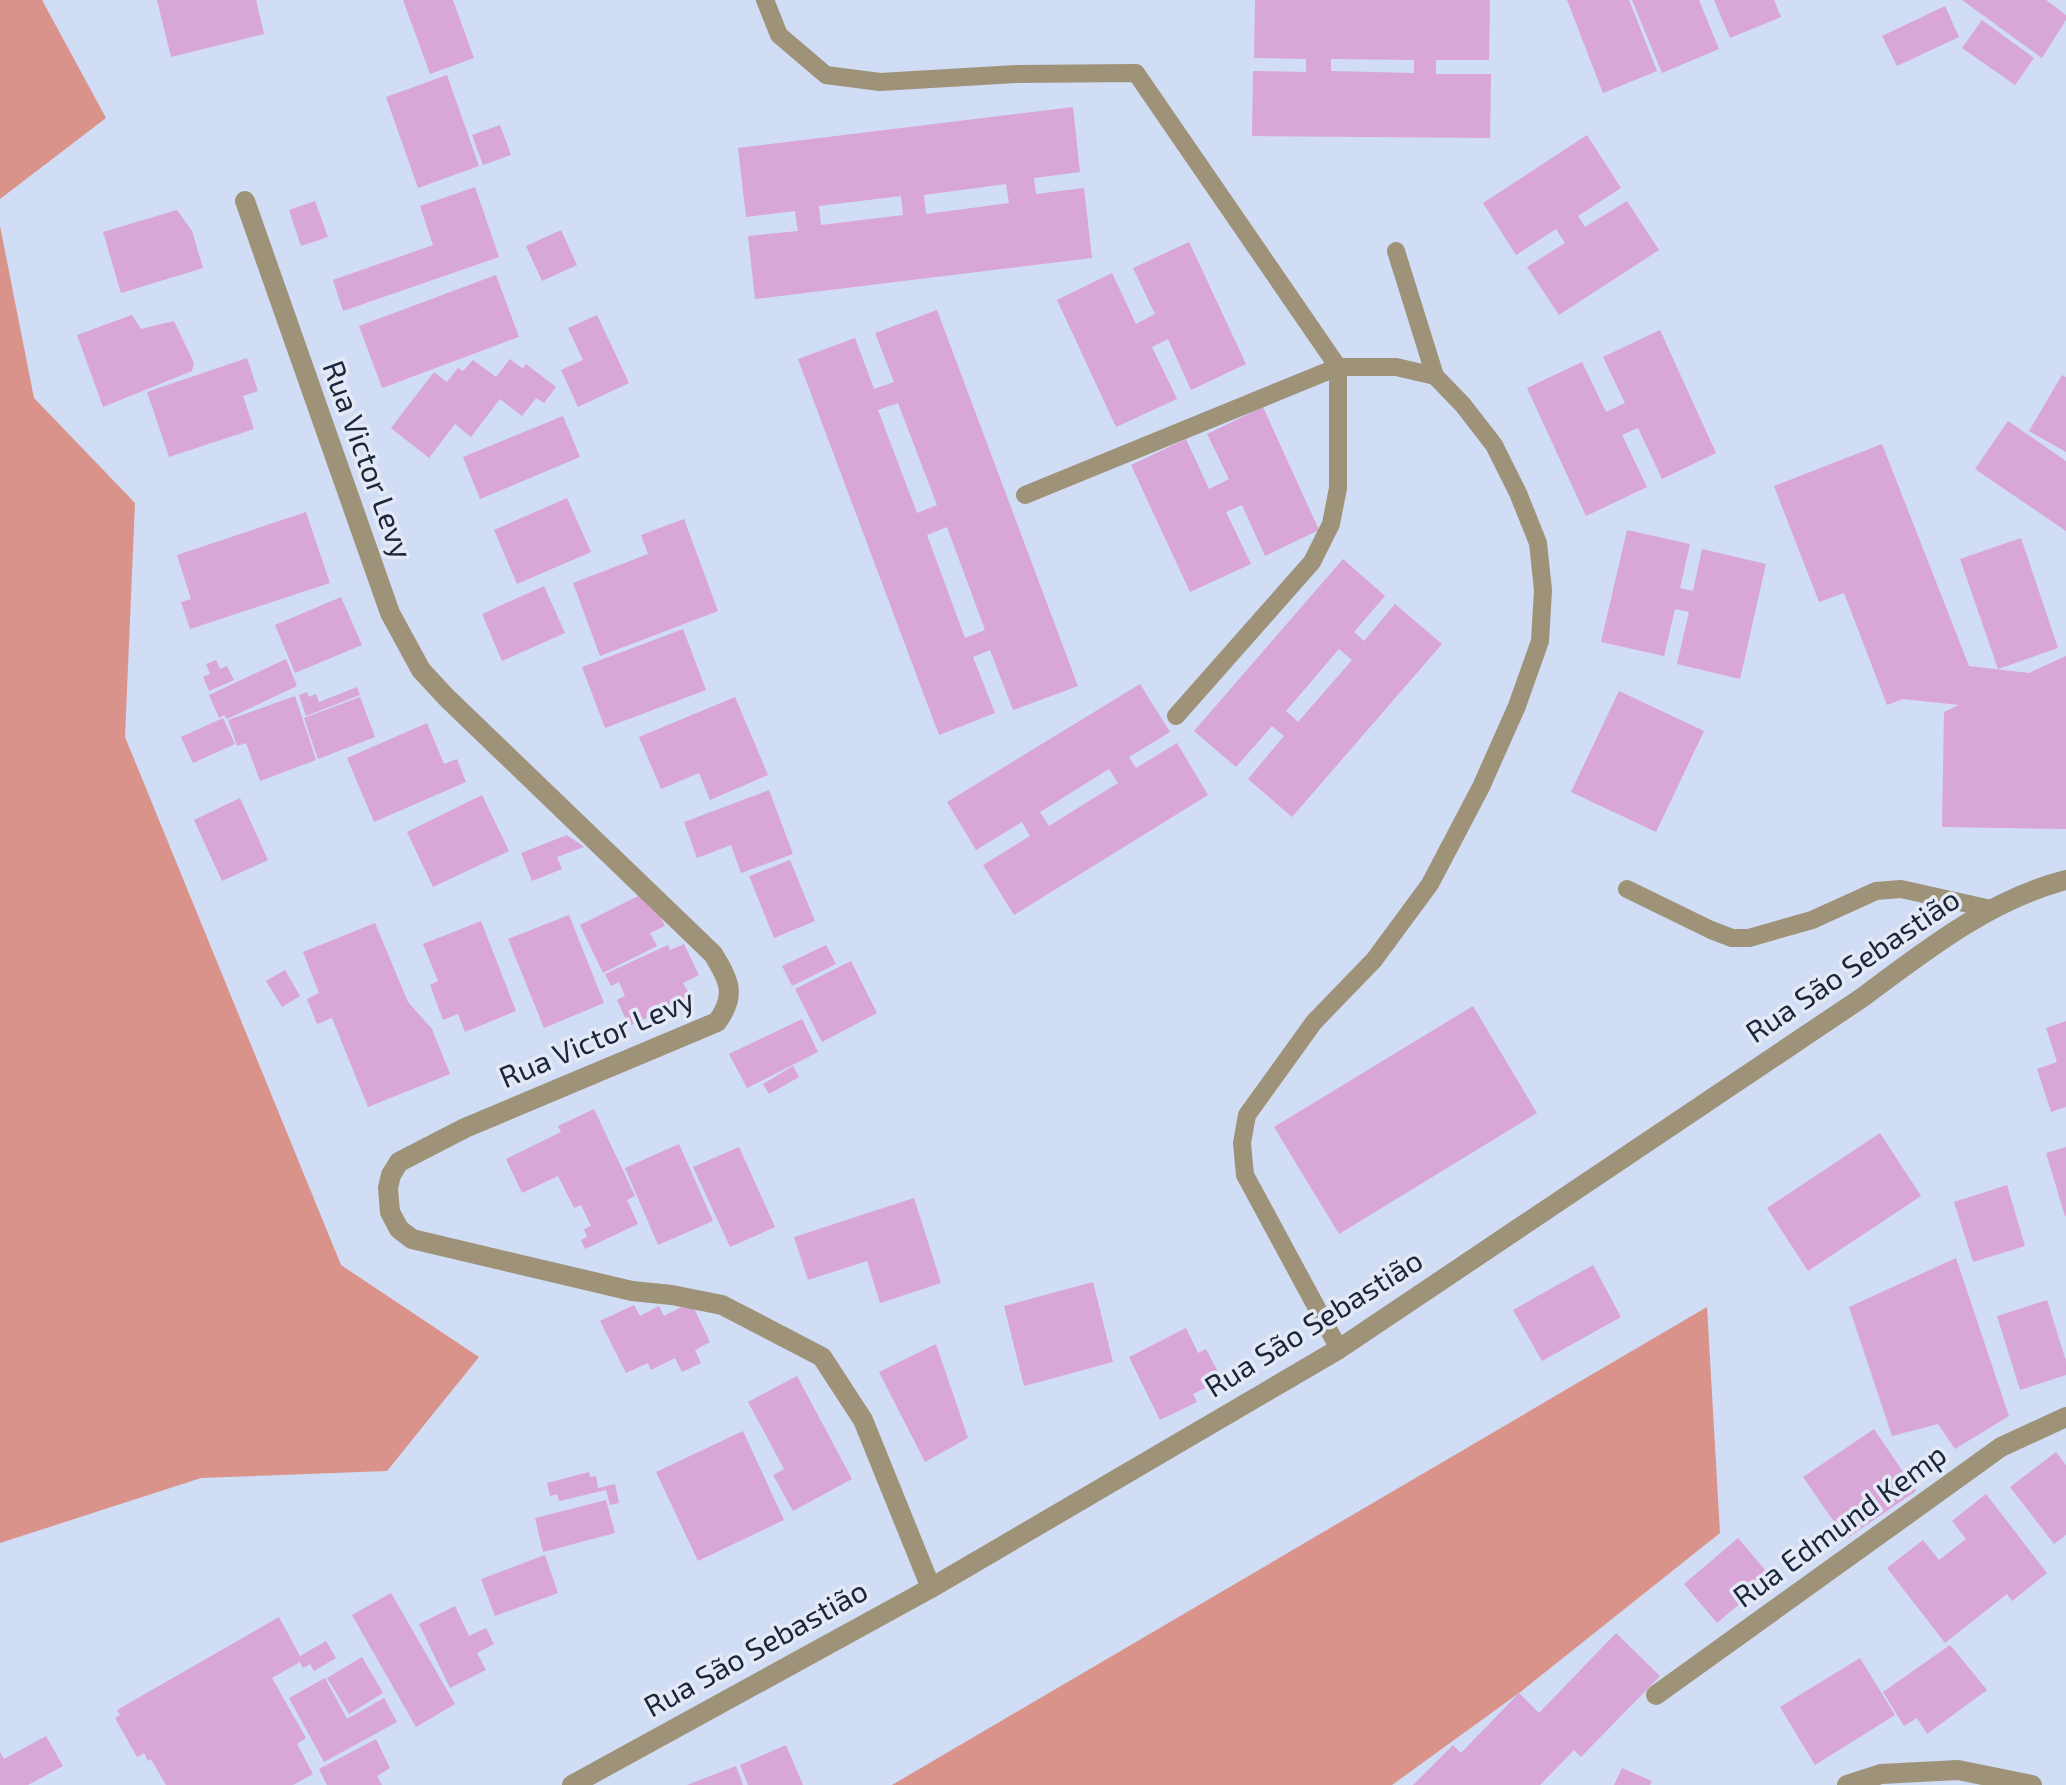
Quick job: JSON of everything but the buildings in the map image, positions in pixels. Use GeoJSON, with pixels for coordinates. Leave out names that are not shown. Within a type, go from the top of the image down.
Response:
{"type":"FeatureCollection","features":[{"type":"Feature","properties":{"kind":"street","name":"Rua Victor Levy"},"geometry":{"type":"LineString","coordinates":[[245,201],[390,613],[421,670],[713,954],[731,994],[727,1009],[717,1022],[465,1128],[399,1162],[388,1188],[390,1212],[399,1229],[412,1239],[632,1291],[722,1305],[822,1357],[863,1420],[931,1588]]}},
{"type":"Feature","properties":{"kind":"street","name":"Rua São Sebastião"},"geometry":{"type":"LineString","coordinates":[[572,1785],[931,1588],[1339,1349],[1991,909],[2036,888],[2066,880]]}},
{"type":"Feature","properties":{"kind":"street","name":"Rua Edmund Kemp"},"geometry":{"type":"LineString","coordinates":[[1656,1695],[2001,1447],[2066,1417]]}},
{"type":"Feature","properties":{"kind":"street"},"geometry":{"type":"LineString","coordinates":[[1847,1785],[1881,1774],[1958,1770],[2032,1785]]}},
{"type":"Feature","properties":{"kind":"lane"},"geometry":{"type":"LineString","coordinates":[[765,0],[779,35],[826,75],[880,82],[1016,74],[1136,73],[1338,367],[1338,488],[1331,524],[1312,562],[1176,716]]}},
{"type":"Feature","properties":{"kind":"lane"},"geometry":{"type":"LineString","coordinates":[[1339,1349],[1245,1175],[1242,1143],[1247,1115],[1314,1022],[1374,960],[1430,884],[1481,787],[1517,706],[1540,641],[1543,590],[1538,543],[1523,506],[1494,445],[1463,405],[1435,376],[1396,251]]}},
{"type":"Feature","properties":{"kind":"lane"},"geometry":{"type":"LineString","coordinates":[[1025,495],[1338,367],[1396,367],[1435,376]]}},
{"type":"Feature","properties":{"kind":"lane"},"geometry":{"type":"LineString","coordinates":[[1627,889],[1732,938],[1749,938],[1812,920],[1876,891],[1901,889],[1991,909]]}},
{"type":"Feature","properties":{"kind":"shaded area"},"geometry":{"type":"Polygon","coordinates":[[[0,0],[42,0],[106,118],[0,199],[0,0]]]}},
{"type":"Feature","properties":{"kind":"shaded area"},"geometry":{"type":"Polygon","coordinates":[[[0,226],[34,398],[135,503],[125,737],[341,1265],[479,1357],[387,1471],[201,1478],[0,1543],[0,226]]]}},
{"type":"Feature","properties":{"kind":"shaded area"},"geometry":{"type":"Polygon","coordinates":[[[1707,1307],[1720,1533],[1519,1693],[1392,1785],[892,1785],[1707,1307]]]}}]}
